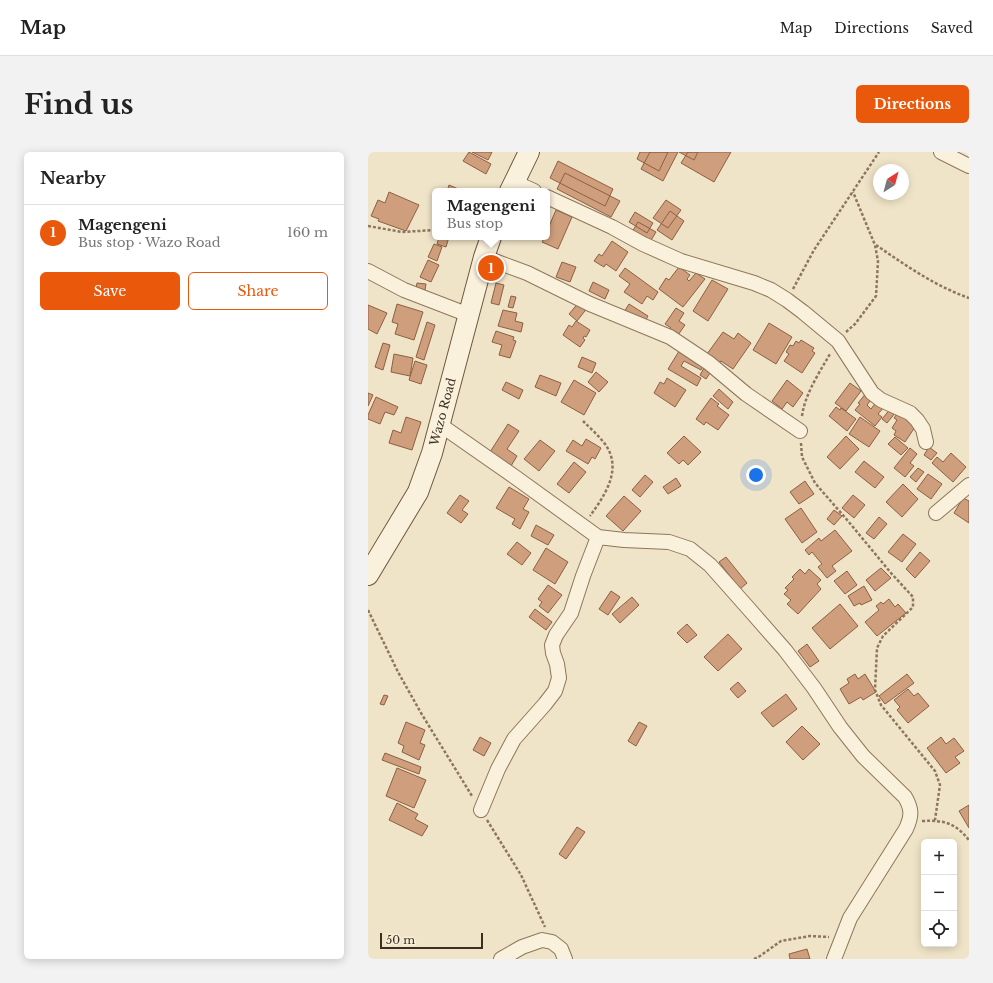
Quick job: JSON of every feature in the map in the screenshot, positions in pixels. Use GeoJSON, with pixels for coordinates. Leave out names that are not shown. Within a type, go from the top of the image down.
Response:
{"type":"FeatureCollection","features":[{"type":"Feature","properties":{"kind":"main road"},"geometry":{"type":"LineString","coordinates":[[512,186],[529,152]]}},
{"type":"Feature","properties":{"kind":"main road","name":"Wazo Road"},"geometry":{"type":"LineString","coordinates":[[368,575],[418,492],[432,453],[484,257],[491,240]]}},
{"type":"Feature","properties":{"kind":"street"},"geometry":{"type":"LineString","coordinates":[[942,152],[969,166]]}},
{"type":"Feature","properties":{"kind":"street"},"geometry":{"type":"LineString","coordinates":[[550,198],[681,261],[754,283],[771,290],[787,300],[838,341],[872,393],[881,400],[910,413],[918,420],[923,429],[926,442]]}},
{"type":"Feature","properties":{"kind":"street"},"geometry":{"type":"LineString","coordinates":[[484,257],[527,273],[590,304],[670,337],[710,363],[746,394],[800,431]]}},
{"type":"Feature","properties":{"kind":"street"},"geometry":{"type":"LineString","coordinates":[[368,271],[404,290],[469,315]]}},
{"type":"Feature","properties":{"kind":"street"},"geometry":{"type":"LineString","coordinates":[[439,424],[515,476],[598,537],[669,542],[690,549],[710,565],[785,650],[814,688],[840,727],[863,756],[905,797],[911,813],[910,822],[850,918],[834,959]]}},
{"type":"Feature","properties":{"kind":"street"},"geometry":{"type":"LineString","coordinates":[[936,513],[969,485]]}},
{"type":"Feature","properties":{"kind":"street"},"geometry":{"type":"LineString","coordinates":[[481,810],[498,769],[514,739],[555,691],[559,678],[552,645],[556,635],[571,613],[598,537]]}},
{"type":"Feature","properties":{"kind":"street"},"geometry":{"type":"LineString","coordinates":[[501,959],[522,947],[542,940],[552,942],[561,949],[565,959]]}},
{"type":"Feature","properties":{"kind":"path"},"geometry":{"type":"LineString","coordinates":[[787,300],[814,250],[879,152]]}},
{"type":"Feature","properties":{"kind":"path"},"geometry":{"type":"LineString","coordinates":[[853,192],[876,245],[878,261],[876,296],[855,324],[838,341],[811,390],[803,409],[800,431],[802,457],[815,483],[890,573],[913,597],[913,607],[883,636],[877,648],[875,690],[881,706],[935,770],[940,784],[935,820]]}},
{"type":"Feature","properties":{"kind":"path"},"geometry":{"type":"LineString","coordinates":[[368,226],[402,232],[432,230]]}},
{"type":"Feature","properties":{"kind":"path"},"geometry":{"type":"LineString","coordinates":[[876,245],[936,284],[969,298]]}},
{"type":"Feature","properties":{"kind":"path"},"geometry":{"type":"LineString","coordinates":[[583,421],[605,444],[611,457],[612,470],[604,495],[583,526]]}},
{"type":"Feature","properties":{"kind":"path"},"geometry":{"type":"LineString","coordinates":[[368,610],[398,672],[421,713],[521,875],[552,942]]}},
{"type":"Feature","properties":{"kind":"path"},"geometry":{"type":"LineString","coordinates":[[910,822],[935,820],[950,823],[963,833],[969,840]]}},
{"type":"Feature","properties":{"kind":"path"},"geometry":{"type":"LineString","coordinates":[[754,959],[781,941],[810,936],[843,937]]}},
{"type":"Feature","properties":{"kind":"building"},"geometry":{"type":"Polygon","coordinates":[[[469,152],[491,164],[486,174],[463,161],[469,152]]]}},
{"type":"Feature","properties":{"kind":"building"},"geometry":{"type":"Polygon","coordinates":[[[472,152],[492,152],[488,160],[472,152]]]}},
{"type":"Feature","properties":{"kind":"building"},"geometry":{"type":"Polygon","coordinates":[[[640,152],[668,152],[659,171],[637,159],[640,152]]]}},
{"type":"Feature","properties":{"kind":"building"},"geometry":{"type":"Polygon","coordinates":[[[650,152],[678,152],[663,181],[641,169],[650,152]]]}},
{"type":"Feature","properties":{"kind":"building"},"geometry":{"type":"Polygon","coordinates":[[[679,152],[698,152],[694,160],[679,152]]]}},
{"type":"Feature","properties":{"kind":"building"},"geometry":{"type":"Polygon","coordinates":[[[688,152],[731,152],[714,182],[681,163],[688,152]]]}},
{"type":"Feature","properties":{"kind":"building"},"geometry":{"type":"Polygon","coordinates":[[[558,161],[613,189],[605,206],[550,178],[558,161]]]}},
{"type":"Feature","properties":{"kind":"building"},"geometry":{"type":"Polygon","coordinates":[[[565,173],[620,201],[611,217],[557,189],[565,173]]]}},
{"type":"Feature","properties":{"kind":"building"},"geometry":{"type":"Polygon","coordinates":[[[449,185],[456,188],[448,188],[449,185]]]}},
{"type":"Feature","properties":{"kind":"building"},"geometry":{"type":"Polygon","coordinates":[[[389,192],[419,205],[406,231],[378,221],[379,219],[371,216],[378,200],[385,203],[389,192]]]}},
{"type":"Feature","properties":{"kind":"building"},"geometry":{"type":"Polygon","coordinates":[[[666,200],[681,210],[668,228],[653,218],[666,200]]]}},
{"type":"Feature","properties":{"kind":"building"},"geometry":{"type":"Polygon","coordinates":[[[556,210],[572,217],[558,249],[542,242],[543,240],[550,240],[550,224],[556,210]]]}},
{"type":"Feature","properties":{"kind":"building"},"geometry":{"type":"Polygon","coordinates":[[[670,211],[684,221],[672,240],[657,230],[670,211]]]}},
{"type":"Feature","properties":{"kind":"building"},"geometry":{"type":"Polygon","coordinates":[[[635,212],[653,223],[647,233],[629,222],[635,212]]]}},
{"type":"Feature","properties":{"kind":"building"},"geometry":{"type":"Polygon","coordinates":[[[638,222],[656,232],[650,242],[632,232],[638,222]]]}},
{"type":"Feature","properties":{"kind":"building"},"geometry":{"type":"Polygon","coordinates":[[[438,240],[448,240],[446,247],[437,244],[438,240]]]}},
{"type":"Feature","properties":{"kind":"building"},"geometry":{"type":"Polygon","coordinates":[[[612,241],[628,252],[616,271],[606,264],[604,267],[594,261],[599,254],[602,256],[612,241]]]}},
{"type":"Feature","properties":{"kind":"building"},"geometry":{"type":"Polygon","coordinates":[[[434,244],[442,247],[437,261],[428,257],[434,244]]]}},
{"type":"Feature","properties":{"kind":"building"},"geometry":{"type":"Polygon","coordinates":[[[428,260],[439,265],[431,282],[420,277],[428,260]]]}},
{"type":"Feature","properties":{"kind":"building"},"geometry":{"type":"Polygon","coordinates":[[[562,262],[576,267],[570,282],[556,277],[562,262]]]}},
{"type":"Feature","properties":{"kind":"building"},"geometry":{"type":"Polygon","coordinates":[[[679,267],[690,275],[687,279],[689,281],[696,273],[705,279],[683,307],[659,289],[666,278],[669,280],[679,267]]]}},
{"type":"Feature","properties":{"kind":"building"},"geometry":{"type":"Polygon","coordinates":[[[625,268],[658,292],[653,300],[647,296],[642,304],[624,292],[630,284],[619,276],[625,268]]]}},
{"type":"Feature","properties":{"kind":"building"},"geometry":{"type":"Polygon","coordinates":[[[712,280],[728,289],[708,321],[693,311],[712,280]]]}},
{"type":"Feature","properties":{"kind":"building"},"geometry":{"type":"Polygon","coordinates":[[[593,282],[609,290],[605,299],[589,291],[593,282]]]}},
{"type":"Feature","properties":{"kind":"building"},"geometry":{"type":"Polygon","coordinates":[[[417,283],[426,284],[425,290],[416,288],[417,283]]]}},
{"type":"Feature","properties":{"kind":"building"},"geometry":{"type":"Polygon","coordinates":[[[496,283],[504,285],[499,305],[491,303],[496,283]]]}},
{"type":"Feature","properties":{"kind":"building"},"geometry":{"type":"Polygon","coordinates":[[[511,296],[516,297],[513,308],[508,307],[511,296]]]}},
{"type":"Feature","properties":{"kind":"building"},"geometry":{"type":"Polygon","coordinates":[[[580,301],[588,307],[577,321],[569,314],[580,301]]]}},
{"type":"Feature","properties":{"kind":"building"},"geometry":{"type":"Polygon","coordinates":[[[397,304],[423,312],[414,340],[395,334],[398,324],[392,322],[397,304]]]}},
{"type":"Feature","properties":{"kind":"building"},"geometry":{"type":"Polygon","coordinates":[[[629,304],[648,316],[643,325],[624,312],[629,304]]]}},
{"type":"Feature","properties":{"kind":"building"},"geometry":{"type":"Polygon","coordinates":[[[368,305],[387,313],[377,334],[368,329],[368,305]]]}},
{"type":"Feature","properties":{"kind":"building"},"geometry":{"type":"Polygon","coordinates":[[[676,308],[684,313],[679,321],[685,325],[678,335],[665,324],[676,308]]]}},
{"type":"Feature","properties":{"kind":"building"},"geometry":{"type":"Polygon","coordinates":[[[503,310],[517,313],[515,321],[523,323],[521,332],[498,326],[503,310]]]}},
{"type":"Feature","properties":{"kind":"building"},"geometry":{"type":"Polygon","coordinates":[[[576,321],[590,330],[586,337],[584,336],[583,338],[585,340],[580,347],[563,335],[569,325],[572,327],[576,321]]]}},
{"type":"Feature","properties":{"kind":"building"},"geometry":{"type":"Polygon","coordinates":[[[427,322],[435,325],[424,360],[416,357],[427,322]]]}},
{"type":"Feature","properties":{"kind":"building"},"geometry":{"type":"Polygon","coordinates":[[[769,323],[792,337],[776,364],[753,350],[769,323]]]}},
{"type":"Feature","properties":{"kind":"building"},"geometry":{"type":"Polygon","coordinates":[[[496,331],[514,337],[513,340],[516,341],[510,358],[499,355],[502,345],[492,342],[496,331]]]}},
{"type":"Feature","properties":{"kind":"building"},"geometry":{"type":"Polygon","coordinates":[[[723,332],[734,339],[738,333],[751,343],[733,369],[721,361],[719,363],[707,354],[723,332]]]}},
{"type":"Feature","properties":{"kind":"building"},"geometry":{"type":"Polygon","coordinates":[[[801,340],[814,348],[812,351],[815,353],[802,373],[784,361],[789,354],[786,352],[790,345],[793,346],[796,341],[799,343],[801,340]]]}},
{"type":"Feature","properties":{"kind":"building"},"geometry":{"type":"Polygon","coordinates":[[[383,343],[390,345],[383,370],[375,367],[383,343]]]}},
{"type":"Feature","properties":{"kind":"building"},"geometry":{"type":"Polygon","coordinates":[[[681,348],[705,362],[701,370],[684,361],[681,366],[701,378],[697,386],[668,369],[681,348]]]}},
{"type":"Feature","properties":{"kind":"building"},"geometry":{"type":"Polygon","coordinates":[[[394,354],[413,358],[410,376],[391,372],[394,354]]]}},
{"type":"Feature","properties":{"kind":"building"},"geometry":{"type":"Polygon","coordinates":[[[582,357],[596,363],[592,373],[578,367],[582,357]]]}},
{"type":"Feature","properties":{"kind":"building"},"geometry":{"type":"Polygon","coordinates":[[[415,361],[427,365],[421,384],[409,380],[415,361]]]}},
{"type":"Feature","properties":{"kind":"building"},"geometry":{"type":"Polygon","coordinates":[[[704,368],[710,373],[706,379],[700,375],[704,368]]]}},
{"type":"Feature","properties":{"kind":"building"},"geometry":{"type":"Polygon","coordinates":[[[596,372],[608,382],[599,392],[588,382],[596,372]]]}},
{"type":"Feature","properties":{"kind":"building"},"geometry":{"type":"Polygon","coordinates":[[[540,375],[561,383],[556,396],[535,387],[540,375]]]}},
{"type":"Feature","properties":{"kind":"building"},"geometry":{"type":"Polygon","coordinates":[[[667,378],[686,390],[675,407],[654,393],[660,382],[664,384],[667,378]]]}},
{"type":"Feature","properties":{"kind":"building"},"geometry":{"type":"Polygon","coordinates":[[[574,380],[596,393],[584,415],[561,402],[574,380]]]}},
{"type":"Feature","properties":{"kind":"building"},"geometry":{"type":"Polygon","coordinates":[[[787,380],[803,393],[793,407],[787,402],[782,409],[772,401],[787,380]]]}},
{"type":"Feature","properties":{"kind":"building"},"geometry":{"type":"Polygon","coordinates":[[[506,382],[523,390],[519,399],[502,390],[506,382]]]}},
{"type":"Feature","properties":{"kind":"building"},"geometry":{"type":"Polygon","coordinates":[[[850,383],[861,391],[846,411],[835,403],[850,383]]]}},
{"type":"Feature","properties":{"kind":"building"},"geometry":{"type":"Polygon","coordinates":[[[719,389],[733,402],[728,409],[713,396],[719,389]]]}},
{"type":"Feature","properties":{"kind":"building"},"geometry":{"type":"Polygon","coordinates":[[[867,392],[873,397],[867,405],[871,409],[877,401],[885,406],[878,414],[882,417],[875,426],[855,410],[860,404],[858,403],[867,392]]]}},
{"type":"Feature","properties":{"kind":"building"},"geometry":{"type":"Polygon","coordinates":[[[368,393],[373,395],[368,406],[368,393]]]}},
{"type":"Feature","properties":{"kind":"building"},"geometry":{"type":"Polygon","coordinates":[[[376,397],[398,407],[394,415],[385,412],[380,424],[368,419],[368,415],[376,397]]]}},
{"type":"Feature","properties":{"kind":"building"},"geometry":{"type":"Polygon","coordinates":[[[711,398],[719,404],[717,406],[729,415],[718,430],[706,422],[704,425],[696,419],[711,398]]]}},
{"type":"Feature","properties":{"kind":"building"},"geometry":{"type":"Polygon","coordinates":[[[836,407],[840,410],[841,408],[856,419],[847,431],[829,416],[836,407]]]}},
{"type":"Feature","properties":{"kind":"building"},"geometry":{"type":"Polygon","coordinates":[[[891,408],[896,412],[887,423],[882,419],[891,408]]]}},
{"type":"Feature","properties":{"kind":"building"},"geometry":{"type":"Polygon","coordinates":[[[899,411],[917,424],[905,442],[894,435],[896,431],[892,428],[897,420],[894,418],[899,411]]]}},
{"type":"Feature","properties":{"kind":"building"},"geometry":{"type":"Polygon","coordinates":[[[406,417],[421,422],[412,450],[389,443],[393,430],[401,433],[406,417]]]}},
{"type":"Feature","properties":{"kind":"building"},"geometry":{"type":"Polygon","coordinates":[[[860,417],[880,431],[869,447],[849,434],[860,417]]]}},
{"type":"Feature","properties":{"kind":"building"},"geometry":{"type":"Polygon","coordinates":[[[508,424],[519,431],[507,449],[517,456],[511,466],[490,452],[508,424]]]}},
{"type":"Feature","properties":{"kind":"building"},"geometry":{"type":"Polygon","coordinates":[[[684,436],[701,452],[688,465],[683,460],[679,464],[667,453],[684,436]]]}},
{"type":"Feature","properties":{"kind":"building"},"geometry":{"type":"Polygon","coordinates":[[[846,436],[859,449],[840,469],[827,457],[846,436]]]}},
{"type":"Feature","properties":{"kind":"building"},"geometry":{"type":"Polygon","coordinates":[[[895,437],[908,448],[901,455],[888,444],[895,437]]]}},
{"type":"Feature","properties":{"kind":"building"},"geometry":{"type":"Polygon","coordinates":[[[586,439],[601,448],[595,459],[592,457],[588,464],[566,451],[573,440],[582,446],[586,439]]]}},
{"type":"Feature","properties":{"kind":"building"},"geometry":{"type":"Polygon","coordinates":[[[540,440],[555,451],[539,471],[524,459],[540,440]]]}},
{"type":"Feature","properties":{"kind":"building"},"geometry":{"type":"Polygon","coordinates":[[[929,447],[937,453],[931,460],[924,455],[929,447]]]}},
{"type":"Feature","properties":{"kind":"building"},"geometry":{"type":"Polygon","coordinates":[[[910,448],[917,454],[910,463],[914,466],[905,477],[894,468],[910,448]]]}},
{"type":"Feature","properties":{"kind":"building"},"geometry":{"type":"Polygon","coordinates":[[[951,453],[966,467],[953,482],[932,463],[937,457],[943,462],[951,453]]]}},
{"type":"Feature","properties":{"kind":"building"},"geometry":{"type":"Polygon","coordinates":[[[864,461],[884,477],[875,488],[855,472],[864,461]]]}},
{"type":"Feature","properties":{"kind":"building"},"geometry":{"type":"Polygon","coordinates":[[[574,462],[586,472],[569,493],[557,484],[574,462]]]}},
{"type":"Feature","properties":{"kind":"building"},"geometry":{"type":"Polygon","coordinates":[[[918,468],[924,472],[916,482],[910,477],[918,468]]]}},
{"type":"Feature","properties":{"kind":"building"},"geometry":{"type":"Polygon","coordinates":[[[928,474],[942,484],[931,499],[917,489],[928,474]]]}},
{"type":"Feature","properties":{"kind":"building"},"geometry":{"type":"Polygon","coordinates":[[[645,475],[653,482],[640,497],[632,490],[645,475]]]}},
{"type":"Feature","properties":{"kind":"building"},"geometry":{"type":"Polygon","coordinates":[[[676,478],[681,486],[668,494],[663,487],[676,478]]]}},
{"type":"Feature","properties":{"kind":"building"},"geometry":{"type":"Polygon","coordinates":[[[805,481],[814,494],[799,504],[790,492],[805,481]]]}},
{"type":"Feature","properties":{"kind":"building"},"geometry":{"type":"Polygon","coordinates":[[[903,484],[918,499],[902,517],[886,502],[903,484]]]}},
{"type":"Feature","properties":{"kind":"building"},"geometry":{"type":"Polygon","coordinates":[[[509,487],[529,499],[523,509],[529,512],[520,529],[512,524],[515,519],[496,508],[509,487]]]}},
{"type":"Feature","properties":{"kind":"building"},"geometry":{"type":"Polygon","coordinates":[[[460,495],[469,501],[462,510],[468,514],[461,523],[447,513],[460,495]]]}},
{"type":"Feature","properties":{"kind":"building"},"geometry":{"type":"Polygon","coordinates":[[[853,495],[865,505],[854,518],[842,508],[853,495]]]}},
{"type":"Feature","properties":{"kind":"building"},"geometry":{"type":"Polygon","coordinates":[[[624,496],[641,511],[623,531],[606,516],[624,496]]]}},
{"type":"Feature","properties":{"kind":"building"},"geometry":{"type":"Polygon","coordinates":[[[963,498],[969,501],[969,523],[954,513],[963,498]]]}},
{"type":"Feature","properties":{"kind":"building"},"geometry":{"type":"Polygon","coordinates":[[[801,508],[817,532],[802,543],[785,519],[801,508]]]}},
{"type":"Feature","properties":{"kind":"building"},"geometry":{"type":"Polygon","coordinates":[[[834,510],[842,516],[834,525],[827,519],[834,510]]]}},
{"type":"Feature","properties":{"kind":"building"},"geometry":{"type":"Polygon","coordinates":[[[879,517],[887,524],[874,539],[866,533],[879,517]]]}},
{"type":"Feature","properties":{"kind":"building"},"geometry":{"type":"Polygon","coordinates":[[[536,525],[554,535],[548,545],[531,536],[536,525]]]}},
{"type":"Feature","properties":{"kind":"building"},"geometry":{"type":"Polygon","coordinates":[[[835,530],[852,551],[832,566],[836,571],[827,578],[818,567],[822,564],[812,552],[809,555],[805,550],[819,538],[821,541],[835,530]]]}},
{"type":"Feature","properties":{"kind":"building"},"geometry":{"type":"Polygon","coordinates":[[[903,534],[916,544],[902,562],[888,552],[903,534]]]}},
{"type":"Feature","properties":{"kind":"building"},"geometry":{"type":"Polygon","coordinates":[[[517,542],[531,553],[522,565],[507,554],[517,542]]]}},
{"type":"Feature","properties":{"kind":"building"},"geometry":{"type":"Polygon","coordinates":[[[546,548],[568,562],[555,584],[533,570],[546,548]]]}},
{"type":"Feature","properties":{"kind":"building"},"geometry":{"type":"Polygon","coordinates":[[[920,552],[930,561],[915,578],[906,569],[920,552]]]}},
{"type":"Feature","properties":{"kind":"building"},"geometry":{"type":"Polygon","coordinates":[[[726,557],[747,583],[740,589],[719,562],[726,557]]]}},
{"type":"Feature","properties":{"kind":"building"},"geometry":{"type":"Polygon","coordinates":[[[881,568],[891,578],[875,591],[866,580],[881,568]]]}},
{"type":"Feature","properties":{"kind":"building"},"geometry":{"type":"Polygon","coordinates":[[[800,569],[805,574],[809,569],[821,580],[817,584],[821,589],[798,614],[787,604],[791,600],[784,594],[788,590],[785,588],[794,579],[792,577],[800,569]]]}},
{"type":"Feature","properties":{"kind":"building"},"geometry":{"type":"Polygon","coordinates":[[[847,571],[857,585],[845,594],[834,581],[847,571]]]}},
{"type":"Feature","properties":{"kind":"building"},"geometry":{"type":"Polygon","coordinates":[[[548,585],[562,595],[548,613],[539,606],[542,602],[538,599],[548,585]]]}},
{"type":"Feature","properties":{"kind":"building"},"geometry":{"type":"Polygon","coordinates":[[[864,586],[872,600],[861,605],[860,603],[854,606],[848,596],[864,586]]]}},
{"type":"Feature","properties":{"kind":"building"},"geometry":{"type":"Polygon","coordinates":[[[611,591],[620,597],[608,615],[599,609],[611,591]]]}},
{"type":"Feature","properties":{"kind":"building"},"geometry":{"type":"Polygon","coordinates":[[[632,597],[639,605],[620,623],[612,614],[632,597]]]}},
{"type":"Feature","properties":{"kind":"building"},"geometry":{"type":"Polygon","coordinates":[[[889,599],[895,607],[898,604],[906,613],[877,636],[865,622],[879,610],[876,606],[881,602],[883,604],[889,599]]]}},
{"type":"Feature","properties":{"kind":"building"},"geometry":{"type":"Polygon","coordinates":[[[840,604],[858,626],[830,649],[812,628],[840,604]]]}},
{"type":"Feature","properties":{"kind":"building"},"geometry":{"type":"Polygon","coordinates":[[[535,609],[552,622],[546,630],[529,617],[535,609]]]}},
{"type":"Feature","properties":{"kind":"building"},"geometry":{"type":"Polygon","coordinates":[[[687,624],[697,635],[687,643],[677,633],[687,624]]]}},
{"type":"Feature","properties":{"kind":"building"},"geometry":{"type":"Polygon","coordinates":[[[728,634],[742,649],[718,671],[704,657],[728,634]]]}},
{"type":"Feature","properties":{"kind":"building"},"geometry":{"type":"Polygon","coordinates":[[[807,644],[819,661],[810,667],[798,651],[807,644]]]}},
{"type":"Feature","properties":{"kind":"building"},"geometry":{"type":"Polygon","coordinates":[[[855,674],[858,679],[865,674],[876,692],[863,700],[861,697],[849,704],[840,689],[849,683],[847,679],[855,674]]]}},
{"type":"Feature","properties":{"kind":"building"},"geometry":{"type":"Polygon","coordinates":[[[907,674],[914,683],[885,704],[879,696],[907,674]]]}},
{"type":"Feature","properties":{"kind":"building"},"geometry":{"type":"Polygon","coordinates":[[[738,682],[746,691],[738,698],[730,689],[738,682]]]}},
{"type":"Feature","properties":{"kind":"building"},"geometry":{"type":"Polygon","coordinates":[[[908,689],[914,696],[918,693],[929,706],[908,723],[897,710],[900,707],[894,700],[908,689]]]}},
{"type":"Feature","properties":{"kind":"building"},"geometry":{"type":"Polygon","coordinates":[[[786,694],[797,709],[773,727],[761,713],[786,694]]]}},
{"type":"Feature","properties":{"kind":"building"},"geometry":{"type":"Polygon","coordinates":[[[384,695],[388,696],[384,705],[380,704],[384,695]]]}},
{"type":"Feature","properties":{"kind":"building"},"geometry":{"type":"Polygon","coordinates":[[[406,722],[425,730],[420,743],[425,745],[419,760],[402,752],[404,746],[398,743],[406,722]]]}},
{"type":"Feature","properties":{"kind":"building"},"geometry":{"type":"Polygon","coordinates":[[[639,722],[647,726],[636,746],[628,741],[639,722]]]}},
{"type":"Feature","properties":{"kind":"building"},"geometry":{"type":"Polygon","coordinates":[[[802,726],[820,744],[803,760],[786,742],[802,726]]]}},
{"type":"Feature","properties":{"kind":"building"},"geometry":{"type":"Polygon","coordinates":[[[480,737],[491,743],[484,756],[473,750],[480,737]]]}},
{"type":"Feature","properties":{"kind":"building"},"geometry":{"type":"Polygon","coordinates":[[[941,737],[946,744],[954,738],[964,751],[955,757],[960,763],[946,773],[927,748],[941,737]]]}},
{"type":"Feature","properties":{"kind":"building"},"geometry":{"type":"Polygon","coordinates":[[[385,753],[421,767],[419,774],[382,760],[385,753]]]}},
{"type":"Feature","properties":{"kind":"building"},"geometry":{"type":"Polygon","coordinates":[[[397,768],[426,780],[414,808],[386,796],[397,768]]]}},
{"type":"Feature","properties":{"kind":"building"},"geometry":{"type":"Polygon","coordinates":[[[397,803],[418,814],[415,819],[428,826],[422,836],[389,820],[397,803]]]}},
{"type":"Feature","properties":{"kind":"building"},"geometry":{"type":"Polygon","coordinates":[[[969,805],[969,828],[959,811],[969,805]]]}},
{"type":"Feature","properties":{"kind":"building"},"geometry":{"type":"Polygon","coordinates":[[[577,827],[585,832],[566,859],[559,854],[577,827]]]}},
{"type":"Feature","properties":{"kind":"building"},"geometry":{"type":"Polygon","coordinates":[[[807,949],[810,959],[790,959],[789,954],[807,949]]]}},
{"type":"Feature","properties":{"kind":"place","name":"Magengeni"},"geometry":{"type":"Point","coordinates":[491,268]}}]}
